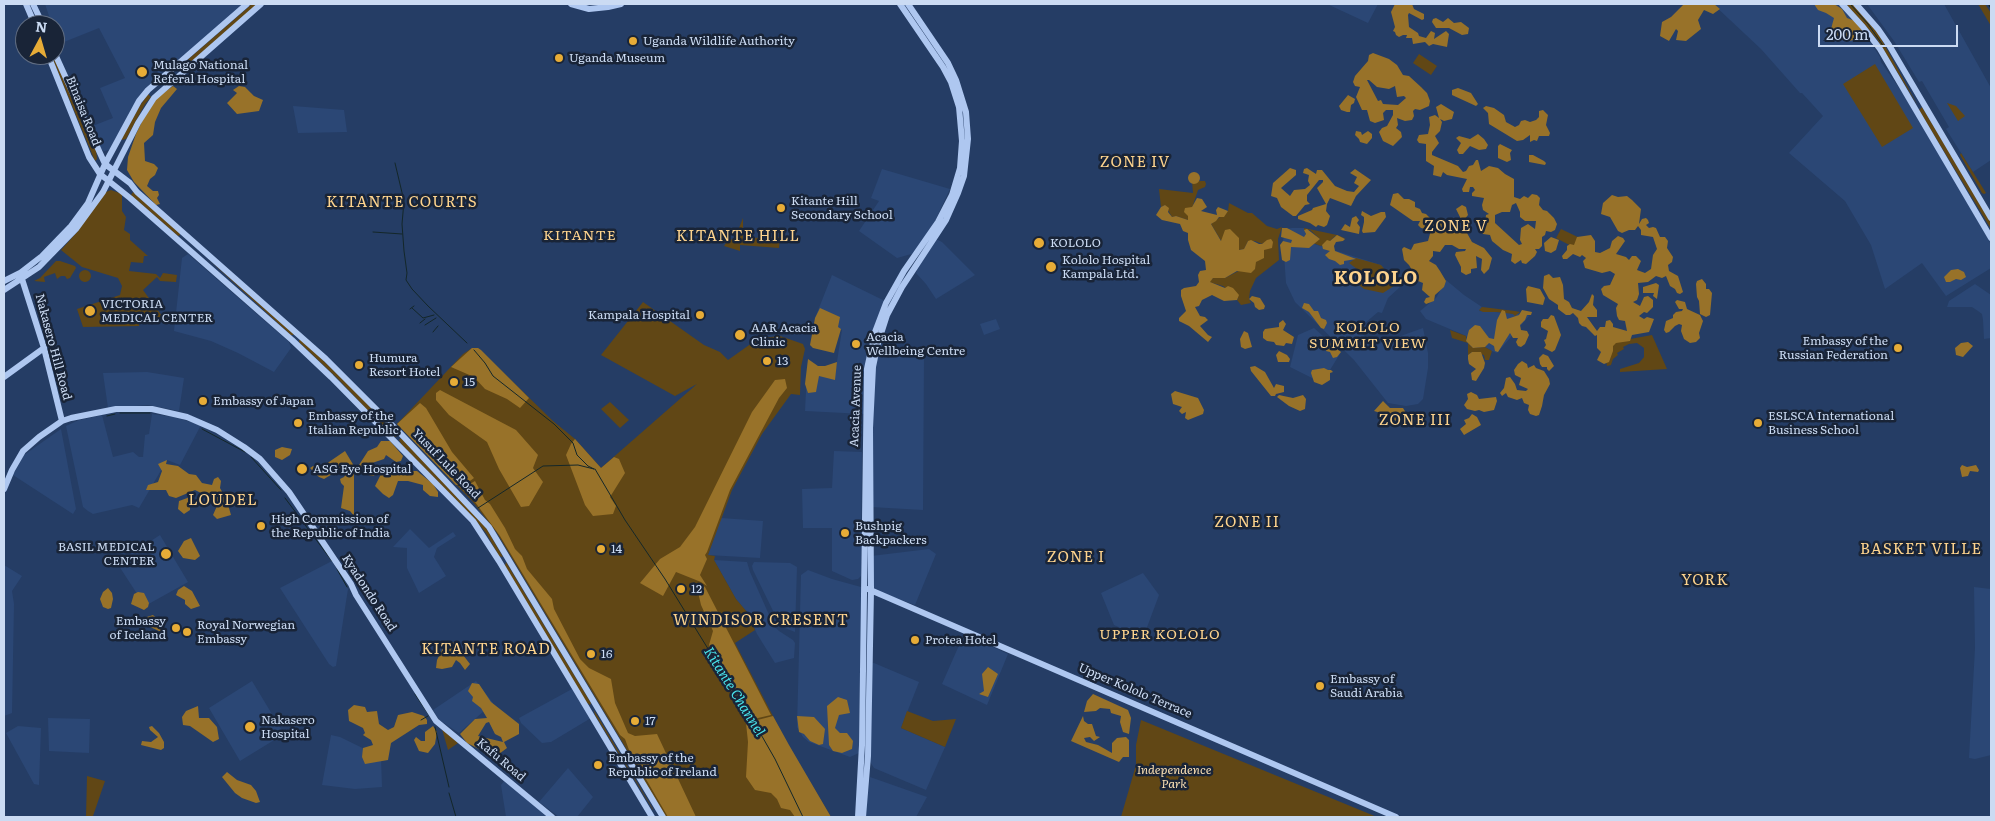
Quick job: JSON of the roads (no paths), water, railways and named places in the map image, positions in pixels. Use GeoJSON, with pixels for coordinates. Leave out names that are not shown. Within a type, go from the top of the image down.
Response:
{"type":"FeatureCollection","features":[{"type":"Feature","properties":{"kind":"main road"},"geometry":{"type":"LineString","coordinates":[[4,281],[20,273],[42,256],[64,234],[88,202],[105,164],[139,101],[148,90],[247,4]]}},
{"type":"Feature","properties":{"kind":"main road"},"geometry":{"type":"LineString","coordinates":[[4,290],[22,280],[39,267],[70,236],[108,182],[138,123],[154,98],[261,4]]}},
{"type":"Feature","properties":{"kind":"main road"},"geometry":{"type":"LineString","coordinates":[[571,4],[589,8],[622,4]]}},
{"type":"Feature","properties":{"kind":"main road","name":"Acacia Avenue"},"geometry":{"type":"LineString","coordinates":[[863,817],[868,768],[866,381],[871,346],[880,317],[890,295],[946,209],[958,177],[962,141],[960,115],[951,82],[943,67],[900,4]]}},
{"type":"Feature","properties":{"kind":"main road","name":"Acacia Avenue"},"geometry":{"type":"LineString","coordinates":[[858,817],[868,589],[870,423],[872,380],[876,354],[887,315],[902,287],[946,220],[958,194],[964,176],[967,151],[966,112],[956,80],[948,63],[908,4]]}},
{"type":"Feature","properties":{"kind":"main road"},"geometry":{"type":"LineString","coordinates":[[1842,4],[1880,49],[1991,238]]}},
{"type":"Feature","properties":{"kind":"main road"},"geometry":{"type":"LineString","coordinates":[[1856,4],[1889,45],[1922,104],[1991,218]]}},
{"type":"Feature","properties":{"kind":"main road","name":"Binaisa Road"},"geometry":{"type":"LineString","coordinates":[[52,65],[89,157],[100,174]]}},
{"type":"Feature","properties":{"kind":"main road","name":"Binaisa Road"},"geometry":{"type":"LineString","coordinates":[[60,65],[105,164]]}},
{"type":"Feature","properties":{"kind":"main road"},"geometry":{"type":"LineString","coordinates":[[1915,109],[1920,108],[1922,104]]}},
{"type":"Feature","properties":{"kind":"main road","name":"Yusuf Lule Road"},"geometry":{"type":"LineString","coordinates":[[105,164],[298,334],[401,434],[472,507],[489,527],[507,556],[663,817]]}},
{"type":"Feature","properties":{"kind":"main road","name":"Yusuf Lule Road"},"geometry":{"type":"LineString","coordinates":[[100,174],[200,258],[332,377],[473,521],[499,561],[652,817]]}},
{"type":"Feature","properties":{"kind":"main road"},"geometry":{"type":"LineString","coordinates":[[179,240],[185,234]]}},
{"type":"Feature","properties":{"kind":"main road"},"geometry":{"type":"LineString","coordinates":[[200,258],[206,252]]}},
{"type":"Feature","properties":{"kind":"main road","name":"Nakasero Hill Road"},"geometry":{"type":"LineString","coordinates":[[22,280],[44,348],[62,421]]}},
{"type":"Feature","properties":{"kind":"main road"},"geometry":{"type":"LineString","coordinates":[[292,340],[298,334]]}},
{"type":"Feature","properties":{"kind":"main road"},"geometry":{"type":"LineString","coordinates":[[4,377],[44,348]]}},
{"type":"Feature","properties":{"kind":"main road","name":"Kyadondo Road"},"geometry":{"type":"LineString","coordinates":[[62,421],[116,409],[152,409],[187,417],[217,430],[244,446],[274,474],[288,492],[351,584],[356,595],[436,721]]}},
{"type":"Feature","properties":{"kind":"main road"},"geometry":{"type":"LineString","coordinates":[[4,489],[23,451],[62,421]]}},
{"type":"Feature","properties":{"kind":"main road"},"geometry":{"type":"LineString","coordinates":[[499,561],[507,556]]}},
{"type":"Feature","properties":{"kind":"main road","name":"Upper Kololo Terrace"},"geometry":{"type":"LineString","coordinates":[[868,589],[1396,817]]}},
{"type":"Feature","properties":{"kind":"main road","name":"Kafu Road"},"geometry":{"type":"LineString","coordinates":[[436,721],[552,817]]}},
{"type":"Feature","properties":{"kind":"main road"},"geometry":{"type":"LineString","coordinates":[[645,806],[654,802]]}},
{"type":"Feature","properties":{"kind":"waterway"},"geometry":{"type":"LineString","coordinates":[[1851,5],[1868,24],[1884,47]]}},
{"type":"Feature","properties":{"kind":"waterway","name":"Kitante Channel"},"geometry":{"type":"LineString","coordinates":[[395,163],[404,201],[402,224],[406,280],[428,306],[467,343]]}},
{"type":"Feature","properties":{"kind":"waterway"},"geometry":{"type":"LineString","coordinates":[[373,232],[402,234]]}},
{"type":"Feature","properties":{"kind":"waterway"},"geometry":{"type":"LineString","coordinates":[[410,309],[414,306]]}},
{"type":"Feature","properties":{"kind":"waterway"},"geometry":{"type":"LineString","coordinates":[[412,308],[423,318],[434,315]]}},
{"type":"Feature","properties":{"kind":"waterway"},"geometry":{"type":"LineString","coordinates":[[425,325],[436,318]]}},
{"type":"Feature","properties":{"kind":"waterway"},"geometry":{"type":"LineString","coordinates":[[420,323],[425,319]]}},
{"type":"Feature","properties":{"kind":"waterway"},"geometry":{"type":"LineString","coordinates":[[433,332],[438,326]]}},
{"type":"Feature","properties":{"kind":"waterway"},"geometry":{"type":"LineString","coordinates":[[474,350],[493,376],[554,424],[573,443],[577,455],[594,469]]}},
{"type":"Feature","properties":{"kind":"waterway"},"geometry":{"type":"LineString","coordinates":[[120,413],[150,413]]}},
{"type":"Feature","properties":{"kind":"waterway"},"geometry":{"type":"LineString","coordinates":[[107,416],[115,414]]}},
{"type":"Feature","properties":{"kind":"waterway"},"geometry":{"type":"LineString","coordinates":[[202,429],[245,452]]}},
{"type":"Feature","properties":{"kind":"waterway"},"geometry":{"type":"LineString","coordinates":[[251,457],[281,490]]}},
{"type":"Feature","properties":{"kind":"waterway"},"geometry":{"type":"LineString","coordinates":[[478,508],[543,466],[578,465],[594,469]]}},
{"type":"Feature","properties":{"kind":"waterway","name":"Kitante Channel"},"geometry":{"type":"LineString","coordinates":[[595,469],[625,520],[665,579],[763,738],[803,817]]}},
{"type":"Feature","properties":{"kind":"waterway"},"geometry":{"type":"LineString","coordinates":[[285,498],[332,561]]}},
{"type":"Feature","properties":{"kind":"waterway"},"geometry":{"type":"LineString","coordinates":[[337,569],[347,587]]}},
{"type":"Feature","properties":{"kind":"waterway"},"geometry":{"type":"LineString","coordinates":[[415,694],[431,718]]}},
{"type":"Feature","properties":{"kind":"waterway"},"geometry":{"type":"LineString","coordinates":[[421,720],[428,716]]}},
{"type":"Feature","properties":{"kind":"waterway"},"geometry":{"type":"LineString","coordinates":[[435,727],[449,787]]}},
{"type":"Feature","properties":{"kind":"waterway"},"geometry":{"type":"LineString","coordinates":[[449,793],[456,817]]}},
{"type":"Feature","properties":{"kind":"place","name":"Uganda Wildlife Authority"},"geometry":{"type":"Point","coordinates":[633,41]}},
{"type":"Feature","properties":{"kind":"place","name":"Uganda Museum"},"geometry":{"type":"Point","coordinates":[559,58]}},
{"type":"Feature","properties":{"kind":"place","name":"Mulago National Referal Hospital"},"geometry":{"type":"Point","coordinates":[142,72]}},
{"type":"Feature","properties":{"kind":"place","name":"Kitante Hill Secondary School"},"geometry":{"type":"Point","coordinates":[781,208]}},
{"type":"Feature","properties":{"kind":"place","name":"KOLOLO"},"geometry":{"type":"Point","coordinates":[1039,243]}},
{"type":"Feature","properties":{"kind":"place","name":"Kololo Hospital Kampala Ltd."},"geometry":{"type":"Point","coordinates":[1051,267]}},
{"type":"Feature","properties":{"kind":"place","name":"VICTORIA MEDICAL CENTER"},"geometry":{"type":"Point","coordinates":[90,311]}},
{"type":"Feature","properties":{"kind":"place","name":"Kampala Hospital"},"geometry":{"type":"Point","coordinates":[700,315]}},
{"type":"Feature","properties":{"kind":"place","name":"AAR Acacia Clinic"},"geometry":{"type":"Point","coordinates":[740,335]}},
{"type":"Feature","properties":{"kind":"place","name":"Acacia Wellbeing Centre"},"geometry":{"type":"Point","coordinates":[856,344]}},
{"type":"Feature","properties":{"kind":"place","name":"Embassy of the Russian Federation"},"geometry":{"type":"Point","coordinates":[1898,348]}},
{"type":"Feature","properties":{"kind":"place","name":"13"},"geometry":{"type":"Point","coordinates":[767,361]}},
{"type":"Feature","properties":{"kind":"place","name":"Humura Resort Hotel"},"geometry":{"type":"Point","coordinates":[359,365]}},
{"type":"Feature","properties":{"kind":"place","name":"15"},"geometry":{"type":"Point","coordinates":[454,382]}},
{"type":"Feature","properties":{"kind":"place","name":"Embassy of Japan"},"geometry":{"type":"Point","coordinates":[203,401]}},
{"type":"Feature","properties":{"kind":"place","name":"Embassy of the Italian Republic"},"geometry":{"type":"Point","coordinates":[298,423]}},
{"type":"Feature","properties":{"kind":"place","name":"ESLSCA International Business School"},"geometry":{"type":"Point","coordinates":[1758,423]}},
{"type":"Feature","properties":{"kind":"place","name":"ASG Eye Hospital"},"geometry":{"type":"Point","coordinates":[302,469]}},
{"type":"Feature","properties":{"kind":"place","name":"High Commission of the Republic of India"},"geometry":{"type":"Point","coordinates":[261,526]}},
{"type":"Feature","properties":{"kind":"place","name":"Bushpig Backpackers"},"geometry":{"type":"Point","coordinates":[845,533]}},
{"type":"Feature","properties":{"kind":"place","name":"14"},"geometry":{"type":"Point","coordinates":[601,549]}},
{"type":"Feature","properties":{"kind":"place","name":"BASIL MEDICAL CENTER"},"geometry":{"type":"Point","coordinates":[166,554]}},
{"type":"Feature","properties":{"kind":"place","name":"12"},"geometry":{"type":"Point","coordinates":[681,589]}},
{"type":"Feature","properties":{"kind":"place","name":"Embassy of Iceland"},"geometry":{"type":"Point","coordinates":[176,628]}},
{"type":"Feature","properties":{"kind":"place","name":"Royal Norwegian Embassy"},"geometry":{"type":"Point","coordinates":[187,632]}},
{"type":"Feature","properties":{"kind":"place","name":"Protea Hotel"},"geometry":{"type":"Point","coordinates":[915,640]}},
{"type":"Feature","properties":{"kind":"place","name":"16"},"geometry":{"type":"Point","coordinates":[591,654]}},
{"type":"Feature","properties":{"kind":"place","name":"Embassy of Saudi Arabia"},"geometry":{"type":"Point","coordinates":[1320,686]}},
{"type":"Feature","properties":{"kind":"place","name":"17"},"geometry":{"type":"Point","coordinates":[635,721]}},
{"type":"Feature","properties":{"kind":"place","name":"Nakasero Hospital"},"geometry":{"type":"Point","coordinates":[250,727]}},
{"type":"Feature","properties":{"kind":"place","name":"Embassy of the Republic of Ireland"},"geometry":{"type":"Point","coordinates":[598,765]}},
{"type":"Feature","properties":{"kind":"district","name":"ZONE IV"},"geometry":{"type":"Point","coordinates":[1135,163]}},
{"type":"Feature","properties":{"kind":"district","name":"KITANTE COURTS"},"geometry":{"type":"Point","coordinates":[402,203]}},
{"type":"Feature","properties":{"kind":"district","name":"ZONE V"},"geometry":{"type":"Point","coordinates":[1456,227]}},
{"type":"Feature","properties":{"kind":"district","name":"KITANTE"},"geometry":{"type":"Point","coordinates":[580,236]}},
{"type":"Feature","properties":{"kind":"district","name":"KITANTE HILL"},"geometry":{"type":"Point","coordinates":[738,237]}},
{"type":"Feature","properties":{"kind":"district","name":"KOLOLO"},"geometry":{"type":"Point","coordinates":[1376,279]}},
{"type":"Feature","properties":{"kind":"district","name":"KOLOLO SUMMIT VIEW"},"geometry":{"type":"Point","coordinates":[1368,336]}},
{"type":"Feature","properties":{"kind":"district","name":"ZONE III"},"geometry":{"type":"Point","coordinates":[1415,421]}},
{"type":"Feature","properties":{"kind":"district","name":"LOUDEL"},"geometry":{"type":"Point","coordinates":[223,501]}},
{"type":"Feature","properties":{"kind":"district","name":"ZONE II"},"geometry":{"type":"Point","coordinates":[1247,523]}},
{"type":"Feature","properties":{"kind":"district","name":"BASKET VILLE"},"geometry":{"type":"Point","coordinates":[1921,550]}},
{"type":"Feature","properties":{"kind":"district","name":"ZONE I"},"geometry":{"type":"Point","coordinates":[1076,558]}},
{"type":"Feature","properties":{"kind":"district","name":"YORK"},"geometry":{"type":"Point","coordinates":[1705,581]}},
{"type":"Feature","properties":{"kind":"district","name":"WINDISOR CRESENT"},"geometry":{"type":"Point","coordinates":[761,621]}},
{"type":"Feature","properties":{"kind":"district","name":"UPPER KOLOLO"},"geometry":{"type":"Point","coordinates":[1160,635]}},
{"type":"Feature","properties":{"kind":"district","name":"KITANTE ROAD"},"geometry":{"type":"Point","coordinates":[486,650]}},
{"type":"Feature","properties":{"kind":"park label","name":"Independence Park"},"geometry":{"type":"Point","coordinates":[1174,777]}}]}
